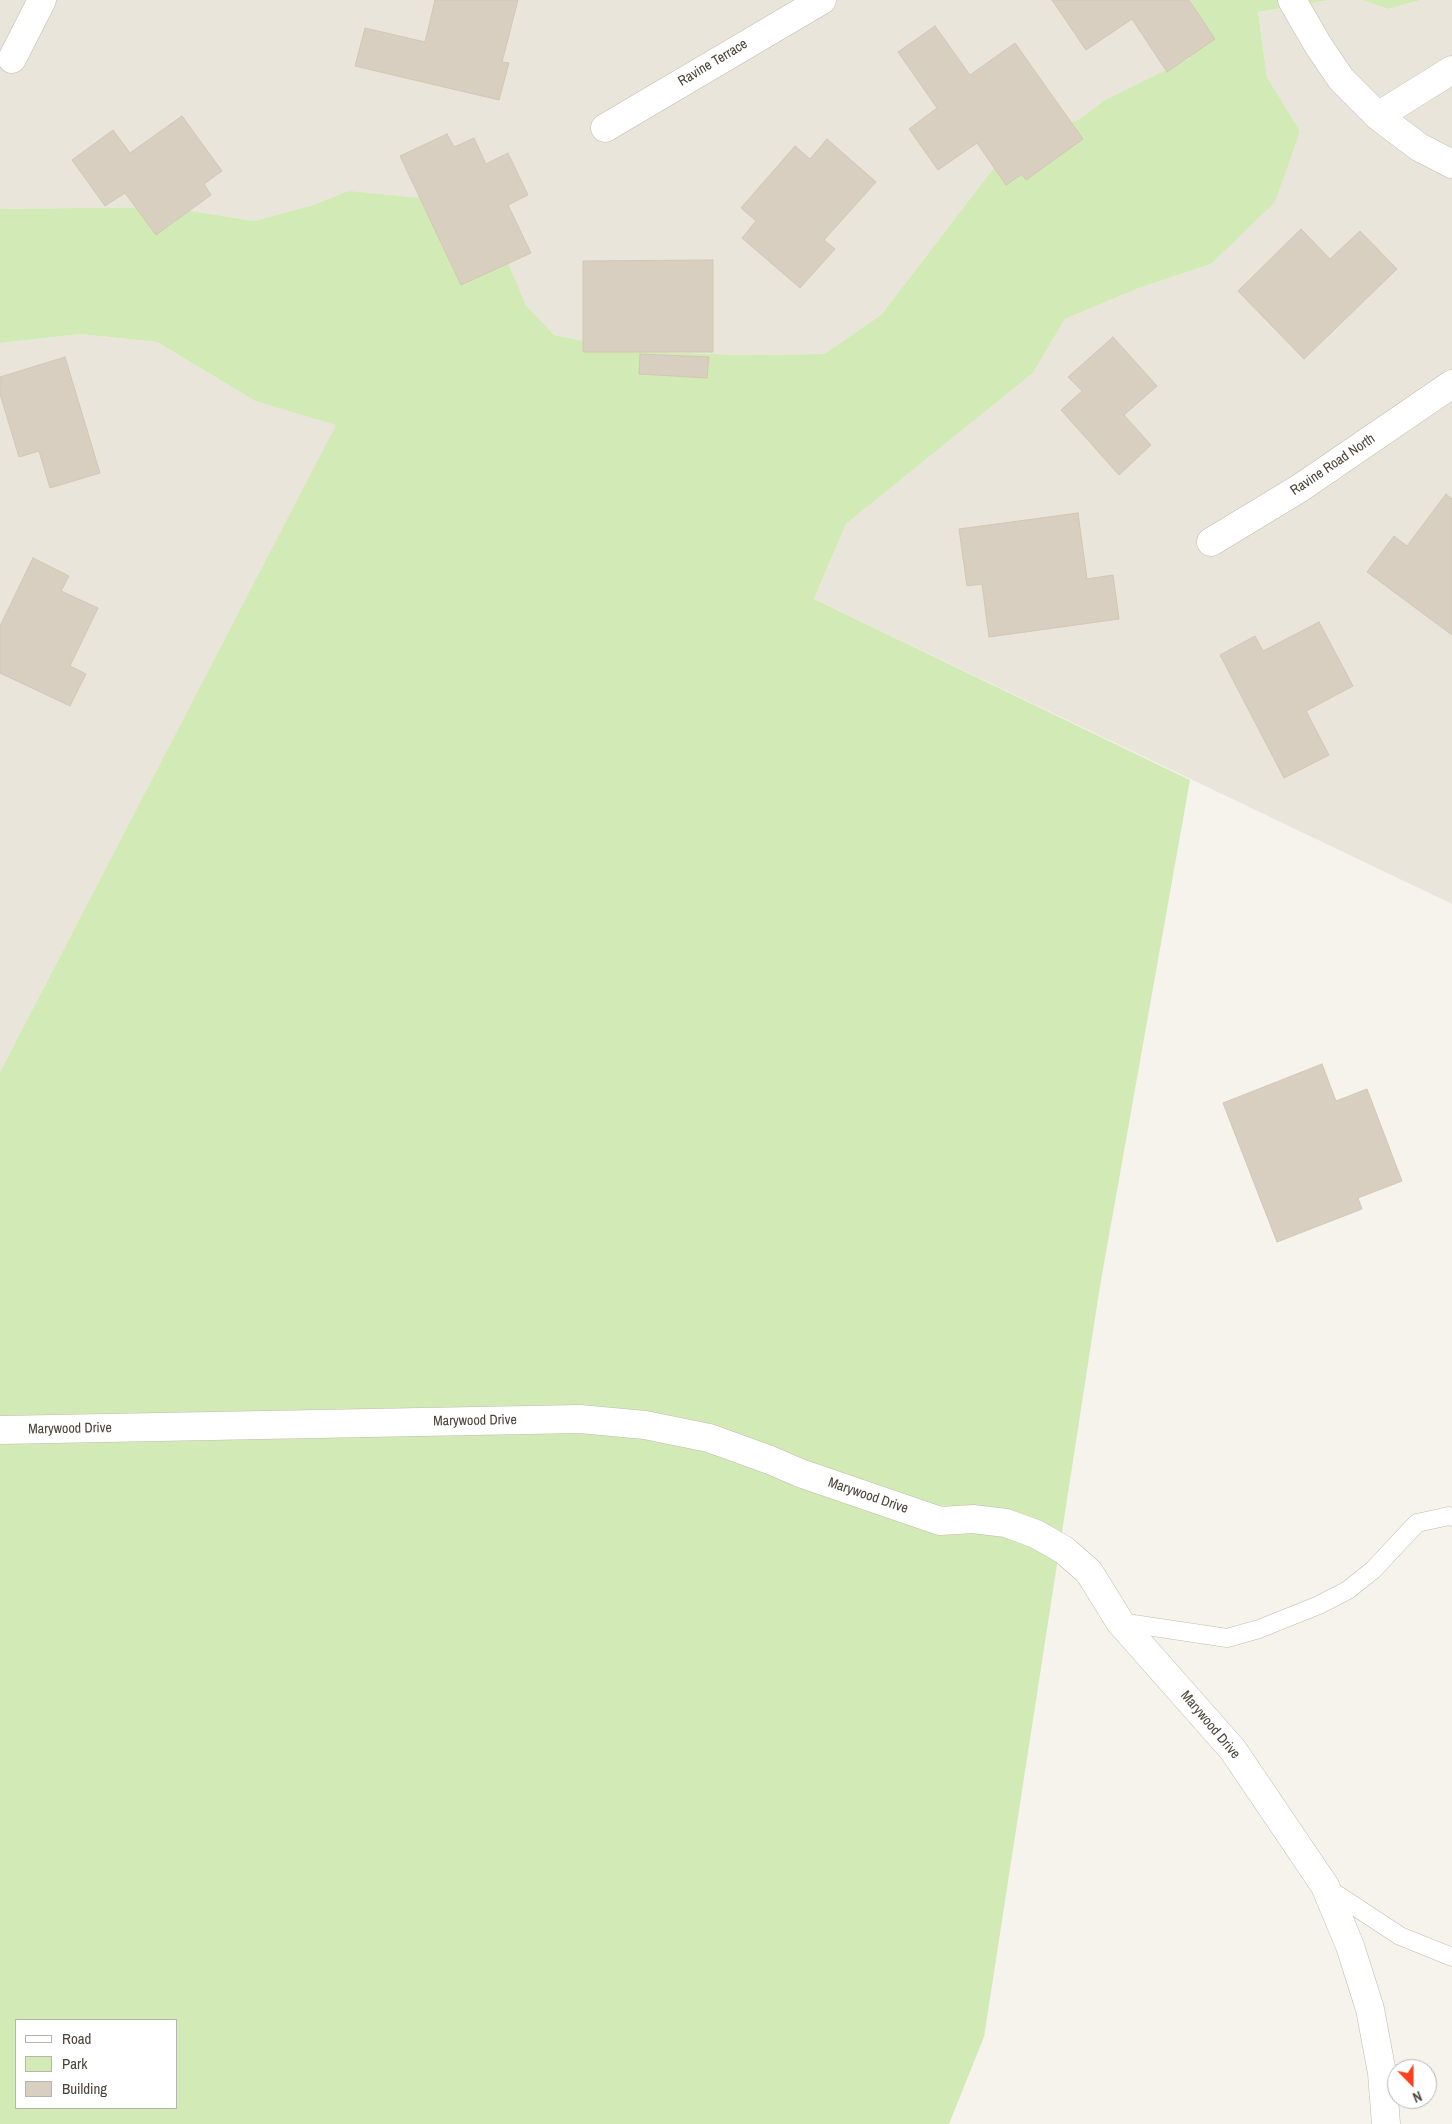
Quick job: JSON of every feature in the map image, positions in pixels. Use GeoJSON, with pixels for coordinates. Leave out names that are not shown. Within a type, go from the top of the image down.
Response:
{"type":"FeatureCollection","features":[{"type":"Feature","properties":{"kind":"street"},"geometry":{"type":"LineString","coordinates":[[12,60],[42,0]]}},
{"type":"Feature","properties":{"kind":"street","name":"Ravine Terrace"},"geometry":{"type":"LineString","coordinates":[[605,128],[822,0]]}},
{"type":"Feature","properties":{"kind":"street"},"geometry":{"type":"LineString","coordinates":[[1292,0],[1318,45],[1341,79],[1378,116],[1419,147],[1452,164]]}},
{"type":"Feature","properties":{"kind":"street"},"geometry":{"type":"LineString","coordinates":[[1378,116],[1452,70]]}},
{"type":"Feature","properties":{"kind":"street","name":"Ravine Road North"},"geometry":{"type":"LineString","coordinates":[[1211,542],[1300,488],[1452,384]]}},
{"type":"Feature","properties":{"kind":"street","name":"Marywood Drive"},"geometry":{"type":"LineString","coordinates":[[0,1430],[580,1419],[645,1425],[709,1438],[800,1473],[940,1521],[973,1518],[1006,1523],[1036,1534],[1064,1550],[1088,1572],[1120,1622],[1233,1750],[1325,1886],[1350,1946],[1370,2008],[1382,2073],[1386,2124]]}},
{"type":"Feature","properties":{"kind":"lane"},"geometry":{"type":"LineString","coordinates":[[1120,1622],[1227,1638],[1259,1629],[1319,1605],[1348,1590],[1373,1570],[1417,1523],[1452,1517]]}},
{"type":"Feature","properties":{"kind":"lane"},"geometry":{"type":"LineString","coordinates":[[1325,1886],[1400,1936],[1452,1957]]}},
{"type":"Feature","properties":{"kind":"shaded area"},"geometry":{"type":"Polygon","coordinates":[[[0,0],[1191,0],[1182,16],[1190,58],[1105,100],[1078,120],[1019,135],[881,315],[824,354],[742,355],[634,351],[554,335],[526,305],[491,222],[348,191],[313,205],[254,221],[167,207],[0,209],[0,0]]]}},
{"type":"Feature","properties":{"kind":"shaded area"},"geometry":{"type":"Polygon","coordinates":[[[1330,0],[1362,0],[1388,9],[1421,0],[1452,0],[1452,904],[814,599],[846,524],[1033,373],[1065,319],[1139,288],[1211,264],[1269,206],[1300,131],[1267,77],[1258,12],[1330,0]]]}},
{"type":"Feature","properties":{"kind":"shaded area"},"geometry":{"type":"Polygon","coordinates":[[[80,334],[157,342],[255,401],[337,424],[0,1072],[0,343],[80,334]]]}},
{"type":"Feature","properties":{"kind":"green space"},"geometry":{"type":"Polygon","coordinates":[[[1191,0],[1330,0],[1258,12],[1267,77],[1300,131],[1275,202],[1211,264],[1139,288],[1065,319],[1033,373],[846,524],[814,599],[1190,780],[1100,1286],[984,2037],[949,2124],[0,2124],[0,1072],[336,425],[255,401],[157,342],[80,334],[0,343],[0,209],[167,207],[254,221],[313,205],[348,191],[459,202],[491,222],[526,305],[554,335],[634,351],[742,355],[824,354],[881,315],[1019,135],[1078,120],[1105,100],[1190,58],[1182,16],[1191,0]]]}},
{"type":"Feature","properties":{"kind":"green space"},"geometry":{"type":"Polygon","coordinates":[[[1362,0],[1421,0],[1388,9],[1362,0]]]}},
{"type":"Feature","properties":{"kind":"building"},"geometry":{"type":"Polygon","coordinates":[[[435,0],[518,0],[502,62],[509,63],[499,100],[355,66],[365,28],[425,42],[435,0]]]}},
{"type":"Feature","properties":{"kind":"building"},"geometry":{"type":"Polygon","coordinates":[[[1052,0],[1189,0],[1215,39],[1167,72],[1132,19],[1086,50],[1052,0]]]}},
{"type":"Feature","properties":{"kind":"building"},"geometry":{"type":"Polygon","coordinates":[[[935,26],[970,75],[1015,43],[1083,139],[1026,180],[1022,174],[1006,185],[977,143],[938,170],[909,129],[937,108],[898,52],[935,26]]]}},
{"type":"Feature","properties":{"kind":"building"},"geometry":{"type":"Polygon","coordinates":[[[182,116],[222,171],[204,184],[211,195],[156,235],[125,193],[105,206],[72,160],[113,130],[130,153],[182,116]]]}},
{"type":"Feature","properties":{"kind":"building"},"geometry":{"type":"Polygon","coordinates":[[[447,134],[454,147],[474,138],[486,164],[508,153],[528,195],[508,205],[531,253],[461,285],[400,156],[447,134]]]}},
{"type":"Feature","properties":{"kind":"building"},"geometry":{"type":"Polygon","coordinates":[[[827,139],[876,182],[824,240],[835,249],[800,288],[742,238],[756,221],[741,208],[795,146],[810,159],[827,139]]]}},
{"type":"Feature","properties":{"kind":"building"},"geometry":{"type":"Polygon","coordinates":[[[1301,229],[1330,259],[1360,231],[1397,269],[1304,359],[1238,291],[1301,229]]]}},
{"type":"Feature","properties":{"kind":"building"},"geometry":{"type":"Polygon","coordinates":[[[713,260],[713,352],[583,352],[583,261],[713,260]]]}},
{"type":"Feature","properties":{"kind":"building"},"geometry":{"type":"Polygon","coordinates":[[[1113,337],[1157,386],[1124,415],[1151,445],[1119,475],[1061,410],[1082,391],[1068,377],[1113,337]]]}},
{"type":"Feature","properties":{"kind":"building"},"geometry":{"type":"Polygon","coordinates":[[[640,354],[709,357],[707,378],[639,374],[640,354]]]}},
{"type":"Feature","properties":{"kind":"building"},"geometry":{"type":"Polygon","coordinates":[[[65,357],[100,473],[50,488],[39,451],[19,457],[0,394],[0,377],[65,357]]]}},
{"type":"Feature","properties":{"kind":"building"},"geometry":{"type":"Polygon","coordinates":[[[1446,494],[1452,499],[1452,635],[1367,572],[1394,536],[1407,546],[1446,494]]]}},
{"type":"Feature","properties":{"kind":"building"},"geometry":{"type":"Polygon","coordinates":[[[1078,513],[1087,579],[1113,575],[1119,619],[989,637],[982,584],[967,586],[959,529],[1078,513]]]}},
{"type":"Feature","properties":{"kind":"building"},"geometry":{"type":"Polygon","coordinates":[[[33,558],[69,576],[61,591],[98,608],[70,666],[86,674],[70,706],[0,673],[0,626],[33,558]]]}},
{"type":"Feature","properties":{"kind":"building"},"geometry":{"type":"Polygon","coordinates":[[[1319,622],[1353,686],[1306,711],[1329,755],[1284,778],[1220,655],[1255,636],[1263,651],[1319,622]]]}},
{"type":"Feature","properties":{"kind":"building"},"geometry":{"type":"Polygon","coordinates":[[[1322,1064],[1336,1101],[1367,1089],[1402,1181],[1358,1198],[1362,1209],[1277,1242],[1223,1103],[1322,1064]]]}}]}
